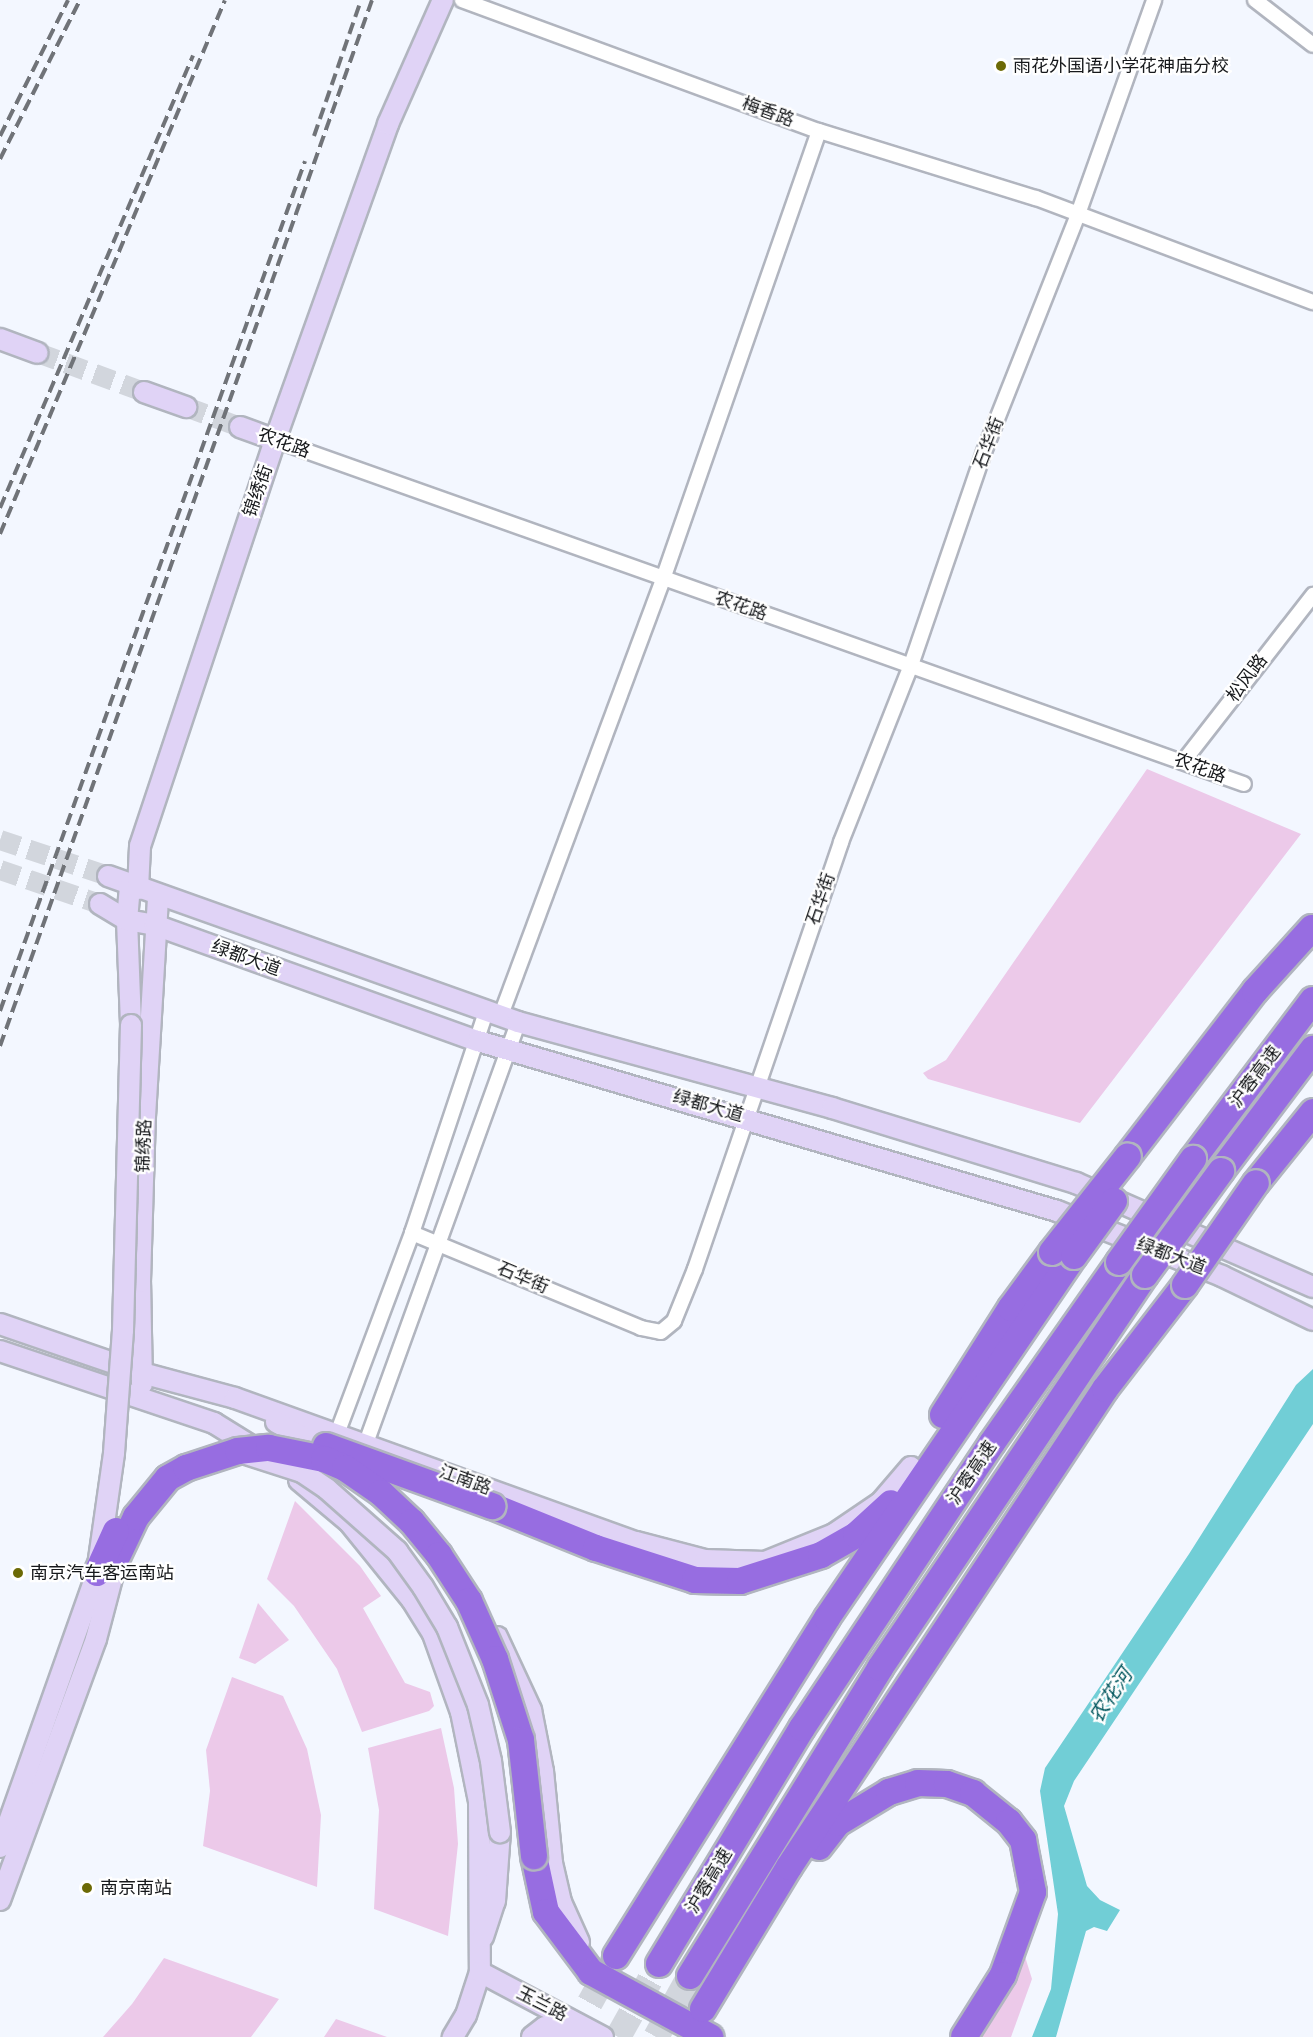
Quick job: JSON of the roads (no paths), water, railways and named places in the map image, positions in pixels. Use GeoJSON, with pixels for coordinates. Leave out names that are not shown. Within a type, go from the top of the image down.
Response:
{"type":"FeatureCollection","features":[{"type":"Feature","properties":{"kind":"highway"},"geometry":{"type":"LineString","coordinates":[[616,1956],[827,1617],[1063,1254],[1313,928]]}},
{"type":"Feature","properties":{"kind":"highway","name":"沪蓉高速"},"geometry":{"type":"LineString","coordinates":[[659,1964],[802,1728],[992,1443],[1193,1159],[1313,1000]]}},
{"type":"Feature","properties":{"kind":"highway","name":"沪蓉高速"},"geometry":{"type":"LineString","coordinates":[[690,1976],[880,1668],[1145,1275],[1313,1048]]}},
{"type":"Feature","properties":{"kind":"highway"},"geometry":{"type":"LineString","coordinates":[[801,1797],[891,1684],[1105,1389],[1185,1286],[1256,1183],[1313,1112]]}},
{"type":"Feature","properties":{"kind":"highway"},"geometry":{"type":"LineString","coordinates":[[97,1573],[124,1517],[137,1496],[166,1468],[210,1443],[233,1437],[302,1440],[348,1452],[596,1548],[694,1580],[740,1581],[799,1564],[856,1535],[900,1493],[911,1467],[1011,1308],[1063,1254]]}},
{"type":"Feature","properties":{"kind":"highway"},"geometry":{"type":"LineString","coordinates":[[703,2009],[789,1866],[1105,1389]]}},
{"type":"Feature","properties":{"kind":"highway"},"geometry":{"type":"LineString","coordinates":[[166,1468],[229,1453],[269,1448],[297,1453],[345,1468],[389,1500],[439,1555],[468,1601],[507,1693],[521,1740],[534,1856],[546,1912],[564,1940],[591,1972],[710,2037]]}},
{"type":"Feature","properties":{"kind":"highway"},"geometry":{"type":"LineString","coordinates":[[118,1555],[136,1517],[168,1478],[229,1453]]}},
{"type":"Feature","properties":{"kind":"highway"},"geometry":{"type":"LineString","coordinates":[[118,1555],[124,1517]]}},
{"type":"Feature","properties":{"kind":"highway"},"geometry":{"type":"LineString","coordinates":[[722,1977],[837,1823],[889,1792],[918,1783],[947,1784],[992,1804],[1010,1822],[1023,1840],[1033,1892],[1003,1975],[964,2037]]}},
{"type":"Feature","properties":{"kind":"main road","name":"锦绣街"},"geometry":{"type":"LineString","coordinates":[[0,1847],[97,1573],[114,1453],[123,1330],[131,1025],[127,920],[140,846],[275,440],[388,124],[443,0]]}},
{"type":"Feature","properties":{"kind":"main road"},"geometry":{"type":"LineString","coordinates":[[0,339],[38,353]]}},
{"type":"Feature","properties":{"kind":"main road"},"geometry":{"type":"LineString","coordinates":[[144,392],[186,407]]}},
{"type":"Feature","properties":{"kind":"main road","name":"农花路"},"geometry":{"type":"LineString","coordinates":[[240,427],[275,440]]}},
{"type":"Feature","properties":{"kind":"main road","name":"绿都大道"},"geometry":{"type":"LineString","coordinates":[[108,876],[134,888],[502,1015],[756,1089],[832,1108],[1076,1183],[1313,1287]]}},
{"type":"Feature","properties":{"kind":"main road","name":"锦绣路"},"geometry":{"type":"LineString","coordinates":[[143,1397],[144,1152],[158,895]]}},
{"type":"Feature","properties":{"kind":"main road","name":"绿都大道"},"geometry":{"type":"LineString","coordinates":[[100,904],[127,920],[155,925],[478,1041],[747,1117],[1057,1211],[1222,1276],[1313,1320]]}},
{"type":"Feature","properties":{"kind":"main road","name":"江南路"},"geometry":{"type":"LineString","coordinates":[[0,1324],[142,1372],[234,1398],[366,1443],[636,1542],[705,1560],[765,1562],[834,1534],[881,1502],[911,1467]]}},
{"type":"Feature","properties":{"kind":"main road"},"geometry":{"type":"LineString","coordinates":[[0,1351],[143,1397],[214,1423],[246,1442],[323,1498],[378,1554],[433,1634],[456,1693],[473,1759],[480,1842],[480,1972],[466,2015],[453,2037]]}},
{"type":"Feature","properties":{"kind":"main road"},"geometry":{"type":"LineString","coordinates":[[234,1398],[376,1476],[415,1507],[460,1573],[520,1682],[531,1710],[543,1771],[552,1863],[569,1924],[585,1953],[628,1993]]}},
{"type":"Feature","properties":{"kind":"main road"},"geometry":{"type":"LineString","coordinates":[[229,1453],[302,1472],[327,1488],[397,1551],[423,1587],[447,1627],[478,1705],[493,1771],[500,1832],[495,1900],[480,1948]]}},
{"type":"Feature","properties":{"kind":"main road"},"geometry":{"type":"LineString","coordinates":[[0,1900],[96,1639],[118,1555]]}},
{"type":"Feature","properties":{"kind":"main road","name":"玉兰路"},"geometry":{"type":"LineString","coordinates":[[480,1972],[603,2037]]}},
{"type":"Feature","properties":{"kind":"main road"},"geometry":{"type":"LineString","coordinates":[[532,2037],[545,2027],[584,2026]]}},
{"type":"Feature","properties":{"kind":"street","name":"梅香路"},"geometry":{"type":"LineString","coordinates":[[462,0],[819,131],[1176,248],[1313,302]]}},
{"type":"Feature","properties":{"kind":"street","name":"石华街"},"geometry":{"type":"LineString","coordinates":[[412,1233],[641,1328],[661,1332],[674,1321],[695,1269],[841,842],[911,665],[984,452],[1078,214],[1154,0]]}},
{"type":"Feature","properties":{"kind":"street"},"geometry":{"type":"LineString","coordinates":[[1255,0],[1291,24],[1313,45]]}},
{"type":"Feature","properties":{"kind":"street"},"geometry":{"type":"LineString","coordinates":[[337,1434],[412,1233],[478,1041],[502,1015],[663,579],[819,131]]}},
{"type":"Feature","properties":{"kind":"street","name":"农花路"},"geometry":{"type":"LineString","coordinates":[[275,440],[1244,784]]}},
{"type":"Feature","properties":{"kind":"street","name":"松风路"},"geometry":{"type":"LineString","coordinates":[[1183,762],[1313,595]]}},
{"type":"Feature","properties":{"kind":"street"},"geometry":{"type":"LineString","coordinates":[[366,1443],[440,1243],[507,1050],[502,1015]]}},
{"type":"Feature","properties":{"kind":"water","name":"农花河"},"geometry":{"type":"Polygon","coordinates":[[[1313,1369],[1313,1424],[1074,1781],[1064,1806],[1087,1886],[1100,1900],[1120,1910],[1107,1931],[1094,1927],[1086,1931],[1056,2037],[1032,2037],[1051,1989],[1058,1914],[1040,1791],[1045,1768],[1189,1554],[1296,1385],[1313,1369]]]}},
{"type":"Feature","properties":{"kind":"tunnel"},"geometry":{"type":"LineString","coordinates":[[38,353],[144,392]]}},
{"type":"Feature","properties":{"kind":"tunnel"},"geometry":{"type":"LineString","coordinates":[[186,407],[240,427]]}},
{"type":"Feature","properties":{"kind":"tunnel"},"geometry":{"type":"LineString","coordinates":[[0,840],[108,876]]}},
{"type":"Feature","properties":{"kind":"tunnel"},"geometry":{"type":"LineString","coordinates":[[0,870],[100,904]]}},
{"type":"Feature","properties":{"kind":"tunnel"},"geometry":{"type":"LineString","coordinates":[[571,2037],[614,1959]]}},
{"type":"Feature","properties":{"kind":"tunnel"},"geometry":{"type":"LineString","coordinates":[[618,2037],[659,1964]]}},
{"type":"Feature","properties":{"kind":"tunnel"},"geometry":{"type":"LineString","coordinates":[[656,2037],[690,1976]]}},
{"type":"Feature","properties":{"kind":"railway"},"geometry":{"type":"LineString","coordinates":[[0,136],[68,0]]}},
{"type":"Feature","properties":{"kind":"railway"},"geometry":{"type":"LineString","coordinates":[[0,159],[80,0]]}},
{"type":"Feature","properties":{"kind":"railway"},"geometry":{"type":"LineString","coordinates":[[0,534],[225,0]]}},
{"type":"Feature","properties":{"kind":"railway"},"geometry":{"type":"LineString","coordinates":[[314,136],[361,0]]}},
{"type":"Feature","properties":{"kind":"railway"},"geometry":{"type":"LineString","coordinates":[[0,1046],[372,0]]}},
{"type":"Feature","properties":{"kind":"railway"},"geometry":{"type":"LineString","coordinates":[[0,508],[193,55]]}},
{"type":"Feature","properties":{"kind":"railway"},"geometry":{"type":"LineString","coordinates":[[0,1011],[305,161]]}},
{"type":"Feature","properties":{"kind":"place","name":"雨花外国语小学花神庙分校"},"geometry":{"type":"Point","coordinates":[1001,66]}},
{"type":"Feature","properties":{"kind":"place","name":"南京汽车客运南站"},"geometry":{"type":"Point","coordinates":[18,1573]}},
{"type":"Feature","properties":{"kind":"place","name":"南京南站"},"geometry":{"type":"Point","coordinates":[87,1888]}}]}
